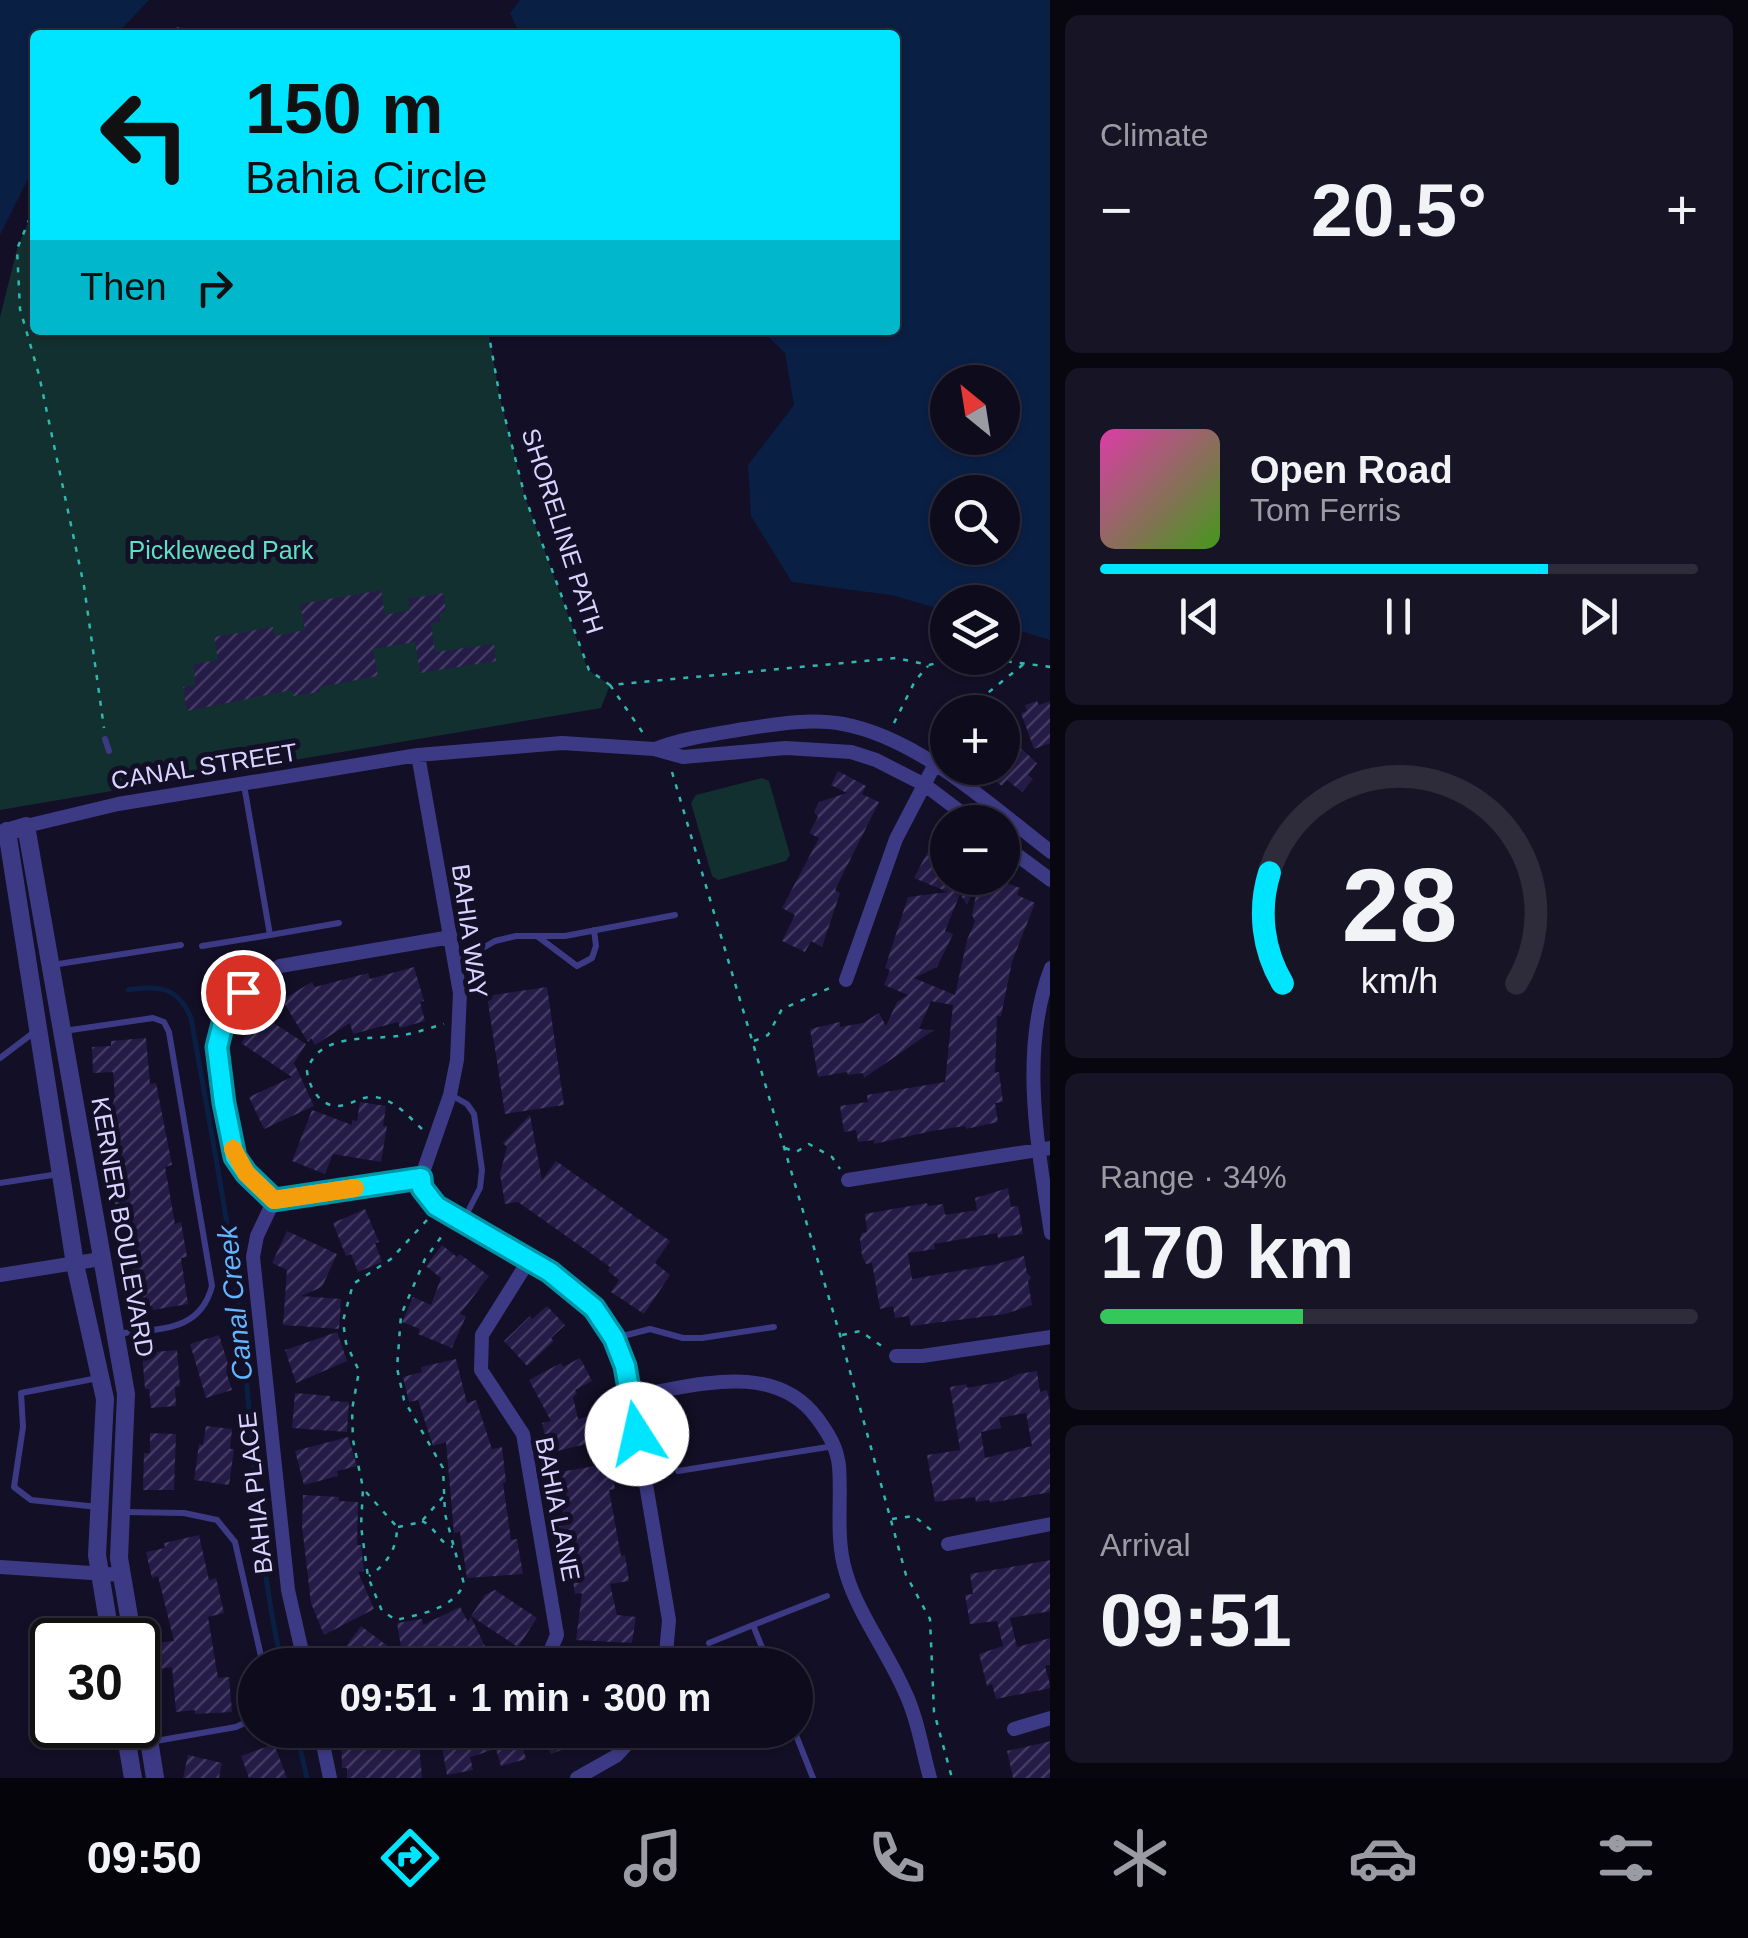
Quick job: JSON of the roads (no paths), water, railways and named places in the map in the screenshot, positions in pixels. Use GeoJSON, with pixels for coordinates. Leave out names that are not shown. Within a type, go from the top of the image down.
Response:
{"type":"FeatureCollection","features":[{"type":"Feature","properties":{"kind":"street"},"geometry":{"type":"LineString","coordinates":[[654,749],[676,741],[786,722],[844,724],[930,762]]}},
{"type":"Feature","properties":{"kind":"street","name":"CANAL STREET"},"geometry":{"type":"LineString","coordinates":[[2,831],[118,804],[418,755],[562,743],[654,749]]}},
{"type":"Feature","properties":{"kind":"street"},"geometry":{"type":"LineString","coordinates":[[654,749],[683,757],[786,748],[852,752],[922,784],[951,805]]}},
{"type":"Feature","properties":{"kind":"street","name":"BAHIA WAY"},"geometry":{"type":"LineString","coordinates":[[418,755],[460,993],[457,1060],[450,1094],[421,1178]]}},
{"type":"Feature","properties":{"kind":"street"},"geometry":{"type":"LineString","coordinates":[[846,980],[896,839],[930,772]]}},
{"type":"Feature","properties":{"kind":"street"},"geometry":{"type":"LineString","coordinates":[[962,785],[1050,852]]}},
{"type":"Feature","properties":{"kind":"street","name":"KERNER BOULEVARD"},"geometry":{"type":"LineString","coordinates":[[26,826],[126,1394],[119,1558],[129,1618]]}},
{"type":"Feature","properties":{"kind":"street","name":"KERNER BOULEVARD"},"geometry":{"type":"LineString","coordinates":[[2,831],[75,1264],[105,1399],[97,1555],[107,1618]]}},
{"type":"Feature","properties":{"kind":"street"},"geometry":{"type":"LineString","coordinates":[[1020,858],[1050,880]]}},
{"type":"Feature","properties":{"kind":"street"},"geometry":{"type":"LineString","coordinates":[[451,937],[280,966],[243,992],[225,1015],[217,1047],[235,1157],[274,1200],[421,1178],[422,1188],[436,1206],[530,1260],[577,1291],[594,1308],[614,1338],[625,1366],[668,1620],[667,1648]]}},
{"type":"Feature","properties":{"kind":"street"},"geometry":{"type":"LineString","coordinates":[[1050,968],[1034,1037],[1050,1233]]}},
{"type":"Feature","properties":{"kind":"street"},"geometry":{"type":"LineString","coordinates":[[848,1180],[1044,1150]]}},
{"type":"Feature","properties":{"kind":"street","name":"BAHIA PLACE"},"geometry":{"type":"LineString","coordinates":[[274,1200],[257,1236],[253,1257],[288,1590],[302,1648]]}},
{"type":"Feature","properties":{"kind":"street"},"geometry":{"type":"LineString","coordinates":[[0,1275],[102,1259]]}},
{"type":"Feature","properties":{"kind":"street","name":"BAHIA LANE"},"geometry":{"type":"LineString","coordinates":[[530,1260],[482,1335],[481,1370],[522,1434],[557,1635],[551,1648]]}},
{"type":"Feature","properties":{"kind":"street"},"geometry":{"type":"LineString","coordinates":[[896,1356],[922,1356],[1050,1338]]}},
{"type":"Feature","properties":{"kind":"street"},"geometry":{"type":"LineString","coordinates":[[631,1396],[743,1380],[791,1392],[806,1404],[834,1446],[839,1463],[840,1542],[846,1574],[906,1693],[930,1778]]}},
{"type":"Feature","properties":{"kind":"street"},"geometry":{"type":"LineString","coordinates":[[948,1544],[1050,1524]]}},
{"type":"Feature","properties":{"kind":"street"},"geometry":{"type":"LineString","coordinates":[[0,1567],[122,1576]]}},
{"type":"Feature","properties":{"kind":"street"},"geometry":{"type":"LineString","coordinates":[[1014,1729],[1050,1718]]}},
{"type":"Feature","properties":{"kind":"street"},"geometry":{"type":"LineString","coordinates":[[128,1748],[133,1778]]}},
{"type":"Feature","properties":{"kind":"street"},"geometry":{"type":"LineString","coordinates":[[150,1748],[155,1778]]}},
{"type":"Feature","properties":{"kind":"street"},"geometry":{"type":"LineString","coordinates":[[324,1748],[330,1778]]}},
{"type":"Feature","properties":{"kind":"street"},"geometry":{"type":"LineString","coordinates":[[577,1778],[623,1748]]}},
{"type":"Feature","properties":{"kind":"lane"},"geometry":{"type":"LineString","coordinates":[[104,739],[109,751]]}},
{"type":"Feature","properties":{"kind":"lane"},"geometry":{"type":"LineString","coordinates":[[244,784],[270,934]]}},
{"type":"Feature","properties":{"kind":"lane"},"geometry":{"type":"LineString","coordinates":[[454,956],[516,936],[565,936],[675,916]]}},
{"type":"Feature","properties":{"kind":"lane"},"geometry":{"type":"LineString","coordinates":[[202,946],[339,923]]}},
{"type":"Feature","properties":{"kind":"lane"},"geometry":{"type":"LineString","coordinates":[[536,935],[577,966],[592,958],[596,946],[594,930]]}},
{"type":"Feature","properties":{"kind":"lane"},"geometry":{"type":"LineString","coordinates":[[50,965],[182,945]]}},
{"type":"Feature","properties":{"kind":"lane"},"geometry":{"type":"LineString","coordinates":[[64,1031],[153,1018],[164,1022],[190,1149],[212,1286],[208,1302],[192,1320],[116,1334]]}},
{"type":"Feature","properties":{"kind":"lane"},"geometry":{"type":"LineString","coordinates":[[0,1058],[38,1030]]}},
{"type":"Feature","properties":{"kind":"lane"},"geometry":{"type":"LineString","coordinates":[[450,1094],[467,1104],[474,1114],[482,1170],[480,1188],[459,1220]]}},
{"type":"Feature","properties":{"kind":"lane"},"geometry":{"type":"LineString","coordinates":[[0,1183],[61,1174]]}},
{"type":"Feature","properties":{"kind":"lane"},"geometry":{"type":"LineString","coordinates":[[614,1338],[650,1328],[683,1338],[702,1338],[774,1327]]}},
{"type":"Feature","properties":{"kind":"lane"},"geometry":{"type":"LineString","coordinates":[[99,1508],[31,1500],[14,1487],[23,1428],[21,1393],[102,1378]]}},
{"type":"Feature","properties":{"kind":"lane"},"geometry":{"type":"LineString","coordinates":[[678,1472],[834,1446]]}},
{"type":"Feature","properties":{"kind":"lane"},"geometry":{"type":"LineString","coordinates":[[121,1512],[184,1513],[216,1520],[235,1542],[258,1648]]}},
{"type":"Feature","properties":{"kind":"lane"},"geometry":{"type":"LineString","coordinates":[[708,1643],[827,1596]]}},
{"type":"Feature","properties":{"kind":"lane"},"geometry":{"type":"LineString","coordinates":[[753,1626],[762,1648]]}},
{"type":"Feature","properties":{"kind":"lane"},"geometry":{"type":"LineString","coordinates":[[160,1741],[238,1726]]}},
{"type":"Feature","properties":{"kind":"lane"},"geometry":{"type":"LineString","coordinates":[[801,1748],[813,1778]]}},
{"type":"Feature","properties":{"kind":"water"},"geometry":{"type":"Polygon","coordinates":[[[0,0],[149,0],[121,30],[30,30],[30,175],[0,235],[0,0]]]}},
{"type":"Feature","properties":{"kind":"water"},"geometry":{"type":"Polygon","coordinates":[[[520,0],[1050,0],[1050,640],[1020,631],[1020,585],[930,585],[930,606],[891,595],[792,582],[751,516],[748,465],[794,405],[785,353],[766,335],[900,335],[900,30],[518,30],[510,13],[520,0]]]}},
{"type":"Feature","properties":{"kind":"waterway","name":"Canal Creek"},"geometry":{"type":"LineString","coordinates":[[128,990],[166,990],[180,1000],[191,1018],[236,1287],[261,1539],[278,1648]]}},
{"type":"Feature","properties":{"kind":"waterway","name":"Canal Creek"},"geometry":{"type":"LineString","coordinates":[[300,1748],[307,1778]]}},
{"type":"Feature","properties":{"kind":"park label","name":"Pickleweed Park"},"geometry":{"type":"Point","coordinates":[221,550]}}]}
